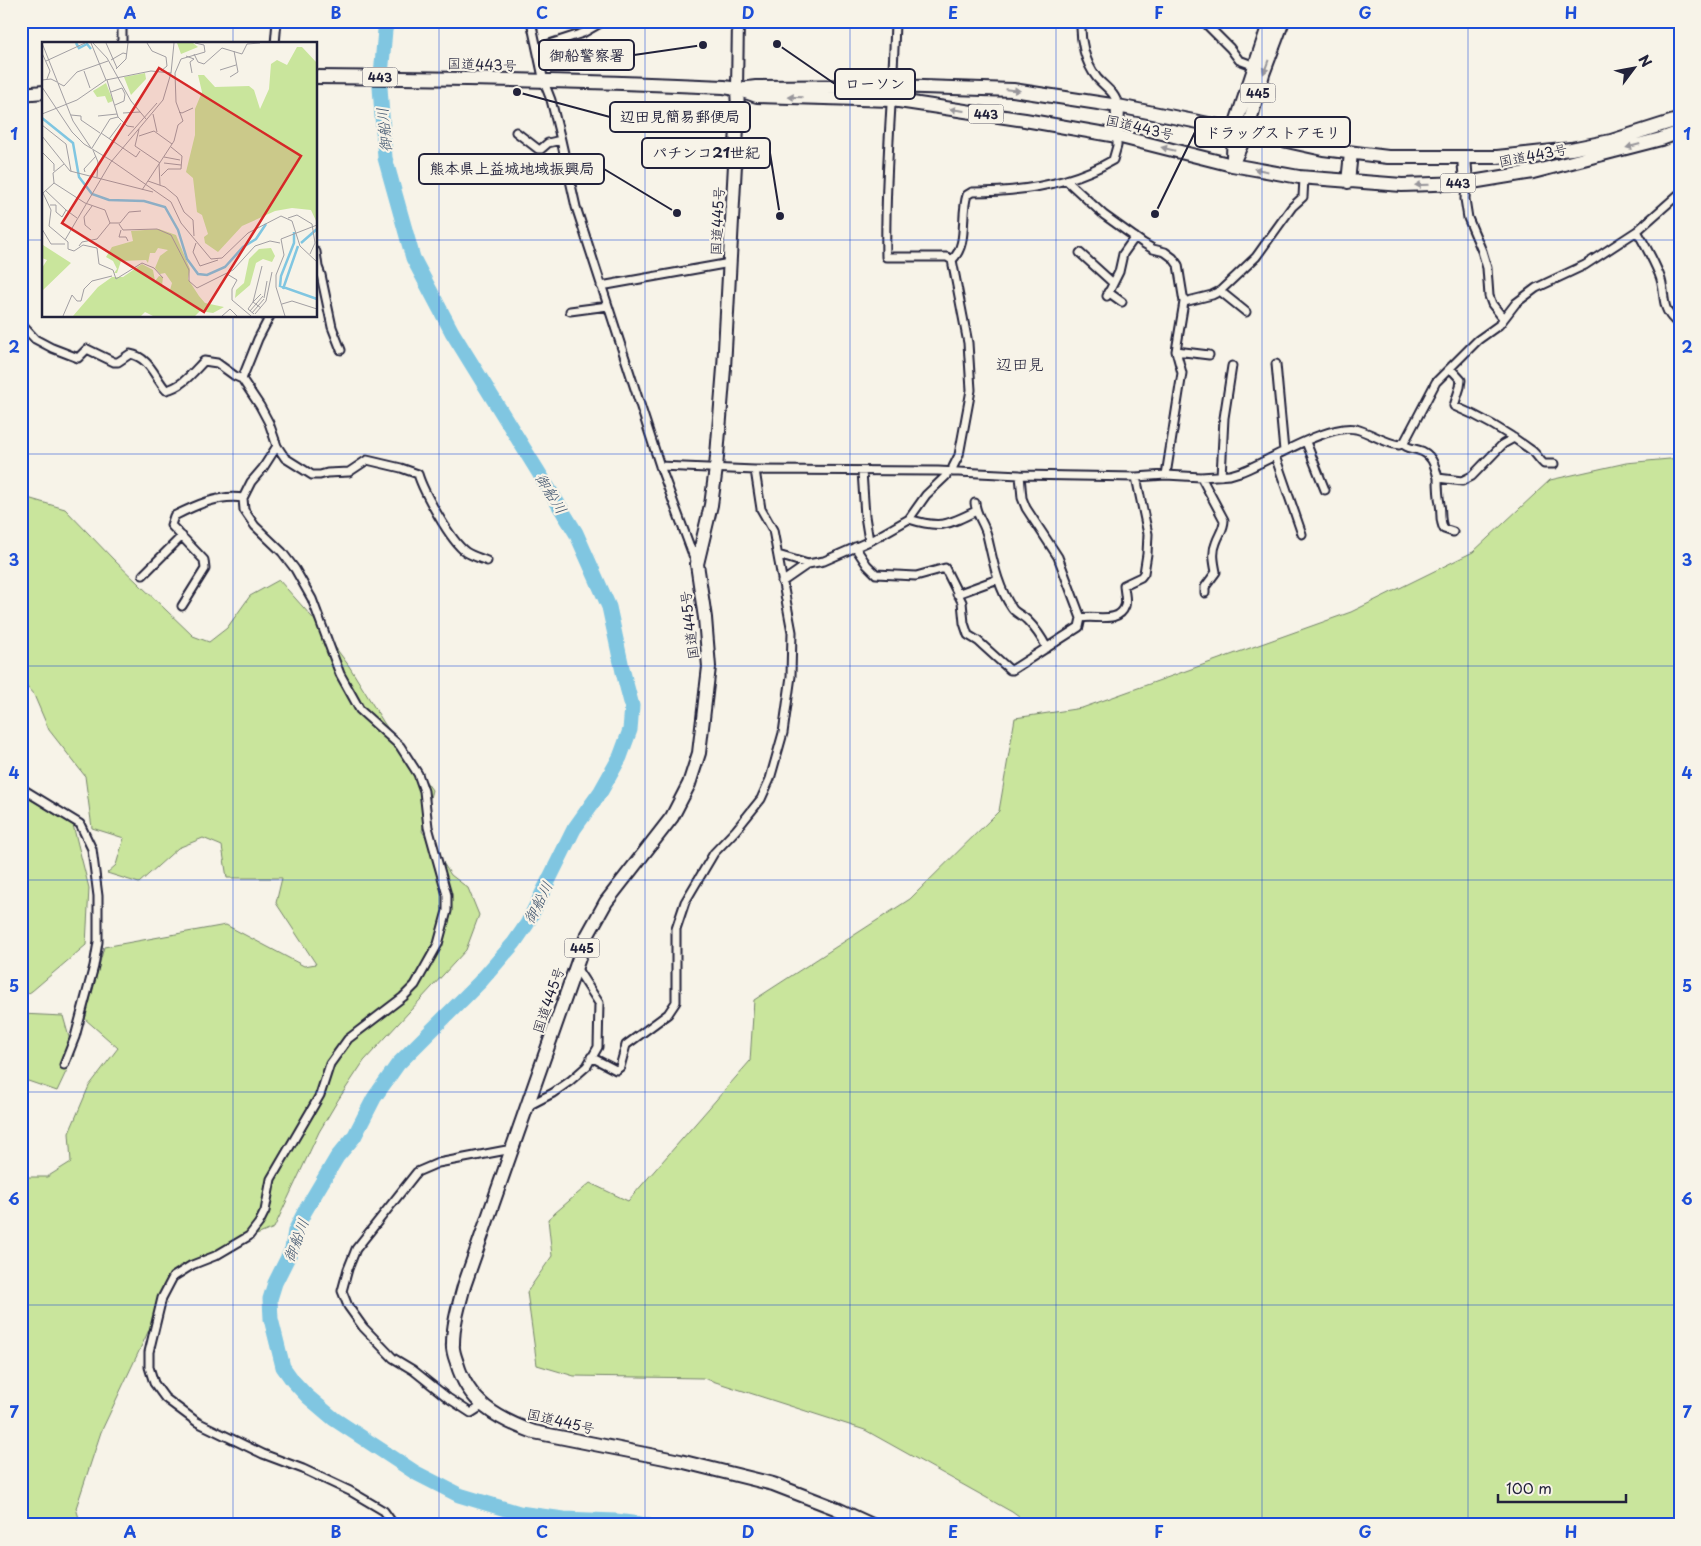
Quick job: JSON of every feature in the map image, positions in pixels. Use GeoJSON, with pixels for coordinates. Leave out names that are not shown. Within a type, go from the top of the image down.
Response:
{"type":"FeatureCollection","features":[{"type":"Feature","properties":{"kind":"highway","name":"445"},"geometry":{"type":"LineString","coordinates":[[1232,165],[1234,128],[1270,21]]}},
{"type":"Feature","properties":{"kind":"highway","name":"445"},"geometry":{"type":"LineString","coordinates":[[1232,165],[1247,132],[1263,74],[1283,21]]}},
{"type":"Feature","properties":{"kind":"highway","name":"国道443号"},"geometry":{"type":"LineString","coordinates":[[318,77],[627,83],[737,89],[756,87],[893,86],[1013,90],[1118,106],[1234,128],[1323,149],[1388,157],[1497,157],[1571,149],[1611,141],[1680,119]]}},
{"type":"Feature","properties":{"kind":"highway","name":"国道443号"},"geometry":{"type":"LineString","coordinates":[[737,89],[757,96],[892,100],[1117,136],[1232,165],[1304,178],[1402,185],[1466,183],[1541,170],[1661,139],[1680,132]]}},
{"type":"Feature","properties":{"kind":"highway","name":"国道445号"},"geometry":{"type":"LineString","coordinates":[[737,89],[730,263],[716,468],[711,505],[697,564],[705,618],[709,667],[699,753],[689,784],[672,816],[606,902],[586,938],[464,1286],[456,1315],[452,1345],[462,1380],[482,1406],[517,1426],[534,1432],[680,1461],[772,1484],[835,1508],[872,1525]]}},
{"type":"Feature","properties":{"kind":"highway"},"geometry":{"type":"LineString","coordinates":[[21,94],[42,92]]}},
{"type":"Feature","properties":{"kind":"highway"},"geometry":{"type":"LineString","coordinates":[[1117,136],[1118,106]]}},
{"type":"Feature","properties":{"kind":"highway"},"geometry":{"type":"LineString","coordinates":[[1348,182],[1351,153]]}},
{"type":"Feature","properties":{"kind":"highway"},"geometry":{"type":"LineString","coordinates":[[1464,157],[1466,183]]}},
{"type":"Feature","properties":{"kind":"street"},"geometry":{"type":"LineString","coordinates":[[122,21],[122,42]]}},
{"type":"Feature","properties":{"kind":"street"},"geometry":{"type":"LineString","coordinates":[[275,42],[277,21]]}},
{"type":"Feature","properties":{"kind":"street"},"geometry":{"type":"LineString","coordinates":[[531,21],[544,82],[551,100],[576,207],[660,466],[697,564]]}},
{"type":"Feature","properties":{"kind":"street"},"geometry":{"type":"LineString","coordinates":[[537,48],[583,33],[604,21]]}},
{"type":"Feature","properties":{"kind":"street"},"geometry":{"type":"LineString","coordinates":[[737,89],[738,21]]}},
{"type":"Feature","properties":{"kind":"street"},"geometry":{"type":"LineString","coordinates":[[895,21],[893,86],[886,185],[886,257],[947,257],[952,260]]}},
{"type":"Feature","properties":{"kind":"street"},"geometry":{"type":"LineString","coordinates":[[1082,21],[1083,41],[1089,65],[1095,75],[1117,100],[1118,106]]}},
{"type":"Feature","properties":{"kind":"street"},"geometry":{"type":"LineString","coordinates":[[1210,21],[1208,26],[1239,60],[1255,66]]}},
{"type":"Feature","properties":{"kind":"street"},"geometry":{"type":"LineString","coordinates":[[1678,21],[1680,25]]}},
{"type":"Feature","properties":{"kind":"street"},"geometry":{"type":"LineString","coordinates":[[516,132],[538,149],[541,149],[548,143],[561,140]]}},
{"type":"Feature","properties":{"kind":"street"},"geometry":{"type":"LineString","coordinates":[[782,582],[808,564],[824,561],[855,548],[909,519],[926,495],[950,472],[959,455],[971,390],[968,343],[952,260],[960,249],[967,195],[970,193],[1016,189],[1066,180],[1113,160],[1117,146],[1117,136]]}},
{"type":"Feature","properties":{"kind":"street"},"geometry":{"type":"LineString","coordinates":[[1184,302],[1220,291],[1256,257],[1292,207],[1303,197],[1304,178]]}},
{"type":"Feature","properties":{"kind":"street"},"geometry":{"type":"LineString","coordinates":[[1066,180],[1104,215],[1152,249],[1165,252],[1178,265],[1184,302],[1176,351],[1182,373],[1166,475]]}},
{"type":"Feature","properties":{"kind":"street"},"geometry":{"type":"LineString","coordinates":[[1466,183],[1464,199],[1468,218],[1485,259],[1489,296],[1492,304],[1503,318]]}},
{"type":"Feature","properties":{"kind":"street"},"geometry":{"type":"LineString","coordinates":[[1403,444],[1436,382],[1478,340],[1498,325],[1516,303],[1536,288],[1584,265],[1637,231],[1680,193]]}},
{"type":"Feature","properties":{"kind":"street"},"geometry":{"type":"LineString","coordinates":[[1637,231],[1659,273],[1664,287],[1664,303],[1668,314],[1675,321]]}},
{"type":"Feature","properties":{"kind":"street"},"geometry":{"type":"LineString","coordinates":[[1122,302],[1107,294],[1119,272],[1123,254],[1135,238]]}},
{"type":"Feature","properties":{"kind":"street"},"geometry":{"type":"LineString","coordinates":[[1080,253],[1113,284]]}},
{"type":"Feature","properties":{"kind":"street"},"geometry":{"type":"LineString","coordinates":[[601,286],[730,263]]}},
{"type":"Feature","properties":{"kind":"street"},"geometry":{"type":"LineString","coordinates":[[318,269],[332,326],[341,350]]}},
{"type":"Feature","properties":{"kind":"street"},"geometry":{"type":"LineString","coordinates":[[1220,291],[1246,312]]}},
{"type":"Feature","properties":{"kind":"street"},"geometry":{"type":"LineString","coordinates":[[570,311],[608,306]]}},
{"type":"Feature","properties":{"kind":"street"},"geometry":{"type":"LineString","coordinates":[[242,379],[258,339],[269,318]]}},
{"type":"Feature","properties":{"kind":"street"},"geometry":{"type":"LineString","coordinates":[[21,324],[35,339],[78,358],[87,349],[114,362],[118,362],[130,354],[139,356],[147,363],[166,390],[174,388],[204,361],[217,363],[242,379],[269,423],[277,446],[285,458],[312,474],[349,472],[367,460],[418,474],[456,543],[466,552],[488,561]]}},
{"type":"Feature","properties":{"kind":"street"},"geometry":{"type":"LineString","coordinates":[[1176,351],[1209,355]]}},
{"type":"Feature","properties":{"kind":"street"},"geometry":{"type":"LineString","coordinates":[[1276,364],[1284,452]]}},
{"type":"Feature","properties":{"kind":"street"},"geometry":{"type":"LineString","coordinates":[[1221,476],[1224,418],[1232,366]]}},
{"type":"Feature","properties":{"kind":"street"},"geometry":{"type":"LineString","coordinates":[[1450,368],[1460,380],[1460,387],[1454,406],[1514,438],[1536,454],[1544,464],[1554,464]]}},
{"type":"Feature","properties":{"kind":"street"},"geometry":{"type":"LineString","coordinates":[[660,466],[755,470],[862,470],[1020,475],[1221,476],[1255,467],[1275,456],[1333,431],[1355,429],[1391,444],[1403,444],[1410,448],[1425,451],[1429,455],[1433,460],[1438,478],[1438,496],[1441,505],[1442,525],[1444,529],[1453,532]]}},
{"type":"Feature","properties":{"kind":"street"},"geometry":{"type":"LineString","coordinates":[[1438,478],[1462,481],[1472,476],[1502,444],[1514,438]]}},
{"type":"Feature","properties":{"kind":"street"},"geometry":{"type":"LineString","coordinates":[[1306,442],[1325,490]]}},
{"type":"Feature","properties":{"kind":"street"},"geometry":{"type":"LineString","coordinates":[[277,446],[263,468],[251,482],[243,498],[244,510],[255,526],[282,552],[295,568],[312,599],[340,674],[360,710],[400,746],[418,774],[424,791],[428,827],[447,895],[447,911],[438,944],[414,985],[403,997],[348,1039],[330,1064],[320,1095],[271,1179],[265,1211],[250,1236],[215,1256],[192,1265],[173,1277],[162,1298],[149,1352],[149,1367],[154,1383],[165,1398],[196,1422],[263,1454],[303,1469],[350,1491],[384,1511],[394,1525]]}},
{"type":"Feature","properties":{"kind":"street"},"geometry":{"type":"LineString","coordinates":[[1275,456],[1302,534]]}},
{"type":"Feature","properties":{"kind":"street"},"geometry":{"type":"LineString","coordinates":[[591,1057],[616,1070],[620,1067],[626,1045],[668,1014],[676,1002],[676,929],[684,902],[714,853],[761,799],[770,779],[783,733],[791,676],[792,632],[773,530],[761,508],[755,470]]}},
{"type":"Feature","properties":{"kind":"street"},"geometry":{"type":"LineString","coordinates":[[862,470],[865,516],[869,541]]}},
{"type":"Feature","properties":{"kind":"street"},"geometry":{"type":"LineString","coordinates":[[855,548],[876,574],[916,576],[945,568],[962,602],[964,623],[968,635],[978,641],[1010,670],[1018,667],[1079,627],[1080,618],[1058,557],[1032,520],[1026,508],[1022,498],[1020,475]]}},
{"type":"Feature","properties":{"kind":"street"},"geometry":{"type":"LineString","coordinates":[[1080,618],[1111,618],[1119,615],[1125,605],[1124,585],[1141,577],[1144,573],[1148,534],[1136,477]]}},
{"type":"Feature","properties":{"kind":"street"},"geometry":{"type":"LineString","coordinates":[[1201,477],[1224,520],[1224,528],[1215,545],[1213,558],[1216,572],[1205,587],[1205,593]]}},
{"type":"Feature","properties":{"kind":"street"},"geometry":{"type":"LineString","coordinates":[[182,606],[205,569],[204,560],[171,525],[174,516],[202,503],[218,499],[243,498]]}},
{"type":"Feature","properties":{"kind":"street"},"geometry":{"type":"LineString","coordinates":[[909,519],[928,525],[940,526],[957,520],[976,507],[987,533],[998,579],[1014,611],[1027,620],[1047,648]]}},
{"type":"Feature","properties":{"kind":"street"},"geometry":{"type":"LineString","coordinates":[[143,575],[182,536]]}},
{"type":"Feature","properties":{"kind":"street"},"geometry":{"type":"LineString","coordinates":[[778,555],[808,564]]}},
{"type":"Feature","properties":{"kind":"street"},"geometry":{"type":"LineString","coordinates":[[957,594],[998,579]]}},
{"type":"Feature","properties":{"kind":"street"},"geometry":{"type":"LineString","coordinates":[[21,788],[80,824],[92,850],[98,896],[98,942],[94,966],[78,1028],[64,1065]]}},
{"type":"Feature","properties":{"kind":"street"},"geometry":{"type":"LineString","coordinates":[[527,1107],[570,1081],[586,1066],[598,1047],[599,1003],[575,966]]}},
{"type":"Feature","properties":{"kind":"street"},"geometry":{"type":"LineString","coordinates":[[482,1406],[471,1413],[448,1398],[413,1370],[393,1358],[363,1326],[348,1306],[342,1291],[356,1250],[418,1172],[438,1163],[512,1149]]}},
{"type":"Feature","properties":{"kind":"green space"},"geometry":{"type":"Polygon","coordinates":[[[1680,458],[1680,1525],[1030,1525],[1012,1512],[865,1430],[703,1378],[574,1376],[537,1365],[527,1292],[552,1256],[548,1219],[590,1183],[628,1201],[750,1061],[754,1000],[910,899],[999,811],[1015,718],[1082,708],[1351,612],[1473,552],[1550,480],[1626,463],[1680,458]]]}},
{"type":"Feature","properties":{"kind":"green space"},"geometry":{"type":"Polygon","coordinates":[[[21,496],[65,509],[113,559],[193,636],[209,642],[227,628],[250,596],[279,580],[319,625],[349,666],[384,723],[432,790],[422,831],[451,875],[468,888],[479,915],[466,950],[364,1061],[338,1100],[319,1132],[274,1228],[179,1266],[101,1432],[76,1508],[81,1525],[21,1525],[21,1177],[47,1177],[71,1162],[69,1133],[89,1086],[118,1048],[85,1019],[104,947],[226,925],[304,966],[316,964],[276,903],[282,878],[227,878],[222,846],[203,838],[178,848],[139,883],[107,873],[116,865],[124,838],[92,828],[85,776],[49,730],[34,695],[21,680],[21,496]]]}},
{"type":"Feature","properties":{"kind":"green space"},"geometry":{"type":"Polygon","coordinates":[[[21,794],[73,825],[89,888],[86,945],[32,991],[21,998],[21,794]]]}},
{"type":"Feature","properties":{"kind":"green space"},"geometry":{"type":"Polygon","coordinates":[[[21,1014],[63,1016],[74,1055],[57,1091],[28,1081],[21,1085],[21,1014]]]}},
{"type":"Feature","properties":{"kind":"waterway","name":"御船川"},"geometry":{"type":"LineString","coordinates":[[388,21],[385,30],[380,87],[385,158],[413,258],[452,332],[576,533],[609,607],[632,706],[630,730],[620,757],[601,791],[574,829],[527,924],[514,943],[480,982],[398,1064],[374,1098],[354,1137],[337,1157],[295,1231],[292,1249],[275,1283],[270,1299],[271,1319],[283,1367],[307,1396],[334,1419],[416,1473],[459,1495],[519,1513],[564,1519],[616,1521],[647,1525]]}},
{"type":"Feature","properties":{"kind":"place","name":"ローソン"},"geometry":{"type":"Point","coordinates":[777,44]}},
{"type":"Feature","properties":{"kind":"place","name":"御船警察署"},"geometry":{"type":"Point","coordinates":[703,45]}},
{"type":"Feature","properties":{"kind":"place","name":"辺田見簡易郵便局"},"geometry":{"type":"Point","coordinates":[517,92]}},
{"type":"Feature","properties":{"kind":"place","name":"熊本県上益城地域振興局"},"geometry":{"type":"Point","coordinates":[677,213]}},
{"type":"Feature","properties":{"kind":"place","name":"ドラッグストアモリ"},"geometry":{"type":"Point","coordinates":[1155,214]}},
{"type":"Feature","properties":{"kind":"place","name":"パチンコ21世紀"},"geometry":{"type":"Point","coordinates":[780,216]}},
{"type":"Feature","properties":{"kind":"district","name":"辺田見"},"geometry":{"type":"Point","coordinates":[1020,363]}}]}
